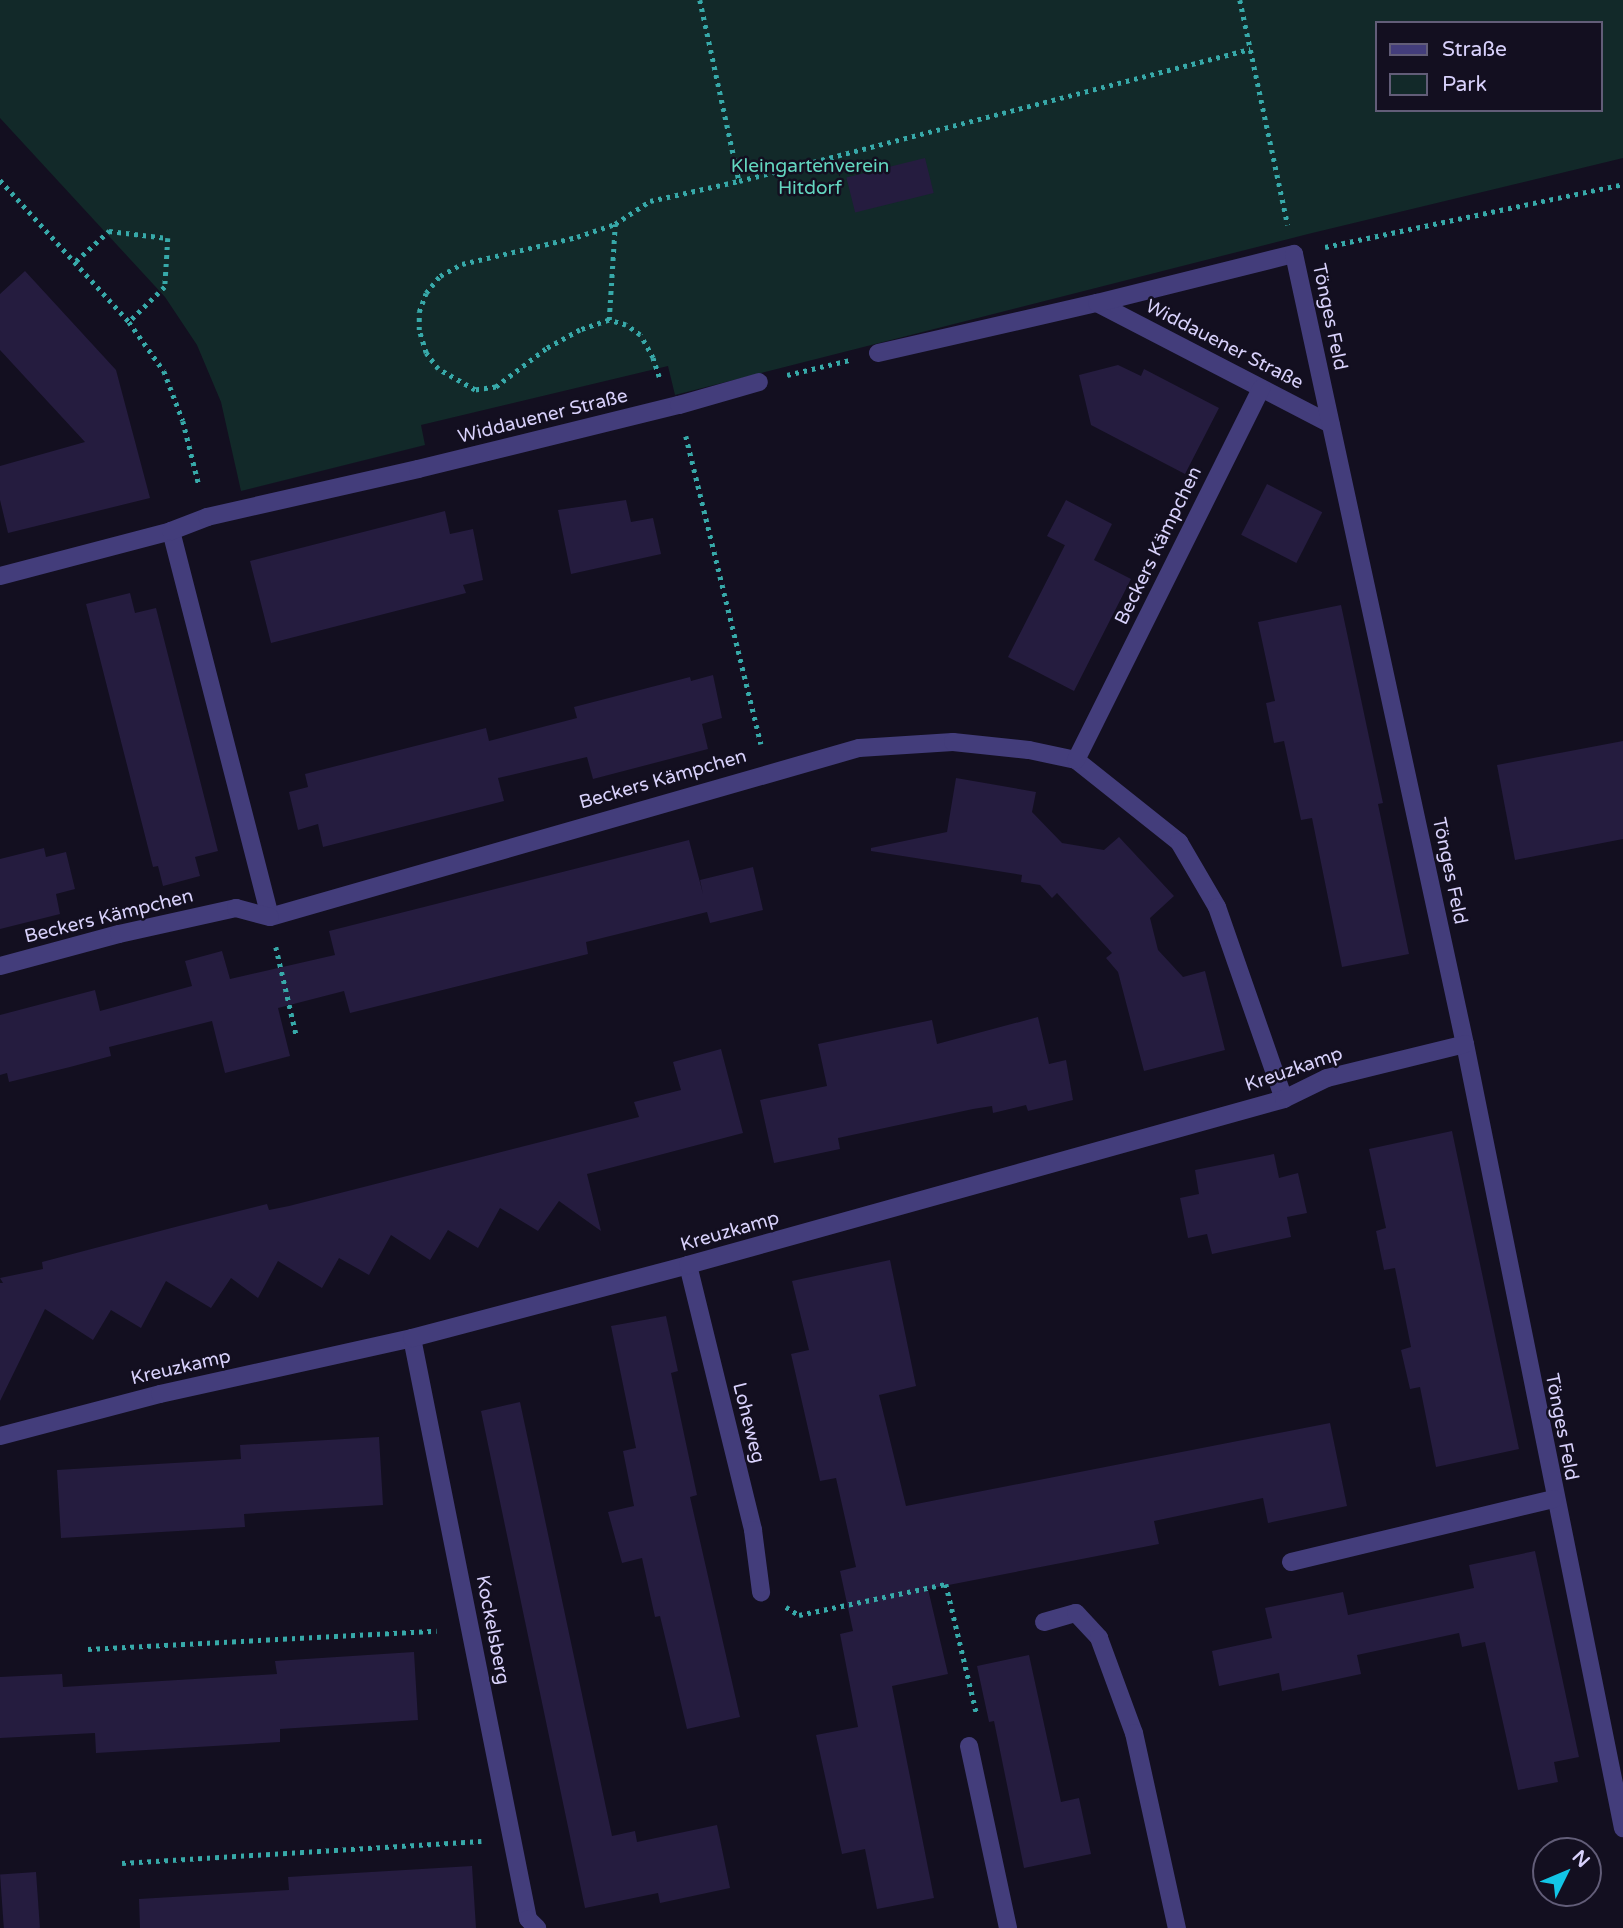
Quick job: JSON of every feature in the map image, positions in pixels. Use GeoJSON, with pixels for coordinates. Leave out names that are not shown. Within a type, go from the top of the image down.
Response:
{"type":"FeatureCollection","features":[{"type":"Feature","properties":{"kind":"street","name":"Widdauener Straße"},"geometry":{"type":"LineString","coordinates":[[878,353],[1294,254]]}},
{"type":"Feature","properties":{"kind":"street","name":"Tönges Feld"},"geometry":{"type":"LineString","coordinates":[[1294,254],[1465,1044],[1554,1499],[1623,1828]]}},
{"type":"Feature","properties":{"kind":"street","name":"Widdauener Straße"},"geometry":{"type":"LineString","coordinates":[[1097,303],[1331,424]]}},
{"type":"Feature","properties":{"kind":"street","name":"Widdauener Straße"},"geometry":{"type":"LineString","coordinates":[[0,576],[171,531],[207,517],[672,407],[759,382]]}},
{"type":"Feature","properties":{"kind":"street","name":"Beckers Kämpchen"},"geometry":{"type":"LineString","coordinates":[[1076,760],[1261,389]]}},
{"type":"Feature","properties":{"kind":"street"},"geometry":{"type":"LineString","coordinates":[[171,531],[270,917]]}},
{"type":"Feature","properties":{"kind":"street","name":"Beckers Kämpchen"},"geometry":{"type":"LineString","coordinates":[[0,966],[119,934],[236,908],[270,917],[859,748],[953,742],[1029,750],[1076,760],[1179,842],[1217,907],[1283,1099]]}},
{"type":"Feature","properties":{"kind":"street","name":"Kreuzkamp"},"geometry":{"type":"LineString","coordinates":[[0,1436],[160,1394],[412,1338],[688,1265],[1283,1099],[1327,1078],[1465,1044]]}},
{"type":"Feature","properties":{"kind":"street","name":"Loheweg"},"geometry":{"type":"LineString","coordinates":[[688,1265],[752,1530],[761,1592]]}},
{"type":"Feature","properties":{"kind":"street","name":"Kockelsberg"},"geometry":{"type":"LineString","coordinates":[[412,1338],[528,1919],[537,1928]]}},
{"type":"Feature","properties":{"kind":"street","name":"Tönges Feld"},"geometry":{"type":"LineString","coordinates":[[1291,1562],[1554,1499]]}},
{"type":"Feature","properties":{"kind":"street"},"geometry":{"type":"LineString","coordinates":[[1044,1622],[1076,1614],[1099,1639],[1134,1733],[1177,1928]]}},
{"type":"Feature","properties":{"kind":"street"},"geometry":{"type":"LineString","coordinates":[[969,1746],[1008,1928]]}},
{"type":"Feature","properties":{"kind":"path"},"geometry":{"type":"LineString","coordinates":[[700,0],[739,181]]}},
{"type":"Feature","properties":{"kind":"path"},"geometry":{"type":"LineString","coordinates":[[1240,0],[1294,254],[1623,184]]}},
{"type":"Feature","properties":{"kind":"path"},"geometry":{"type":"LineString","coordinates":[[768,772],[672,407],[640,335],[626,325],[609,320],[580,330],[547,349],[496,387],[475,390],[438,369],[426,353],[419,330],[419,312],[426,293],[440,276],[462,264],[576,237],[615,224],[650,201],[739,181],[1250,49]]}},
{"type":"Feature","properties":{"kind":"path"},"geometry":{"type":"LineString","coordinates":[[0,180],[130,322],[163,370],[183,421],[207,517]]}},
{"type":"Feature","properties":{"kind":"path"},"geometry":{"type":"LineString","coordinates":[[609,320],[615,224]]}},
{"type":"Feature","properties":{"kind":"path"},"geometry":{"type":"LineString","coordinates":[[76,261],[109,231],[168,238],[164,287],[130,322]]}},
{"type":"Feature","properties":{"kind":"path"},"geometry":{"type":"LineString","coordinates":[[759,382],[878,353]]}},
{"type":"Feature","properties":{"kind":"path"},"geometry":{"type":"LineString","coordinates":[[270,917],[297,1038]]}},
{"type":"Feature","properties":{"kind":"path"},"geometry":{"type":"LineString","coordinates":[[761,1592],[799,1615],[946,1584],[978,1719],[969,1746]]}},
{"type":"Feature","properties":{"kind":"path"},"geometry":{"type":"LineString","coordinates":[[88,1649],[470,1629]]}},
{"type":"Feature","properties":{"kind":"path"},"geometry":{"type":"LineString","coordinates":[[122,1863],[512,1839]]}},
{"type":"Feature","properties":{"kind":"green space","name":"Kleingartenverein Hitdorf"},"geometry":{"type":"Polygon","coordinates":[[[0,0],[1623,0],[1623,158],[1308,234],[675,395],[668,366],[421,425],[425,445],[241,491],[221,402],[197,345],[165,297],[0,118],[0,0]]]}},
{"type":"Feature","properties":{"kind":"building"},"geometry":{"type":"Polygon","coordinates":[[[925,158],[934,193],[855,213],[846,178],[925,158]]]}},
{"type":"Feature","properties":{"kind":"building"},"geometry":{"type":"Polygon","coordinates":[[[25,271],[116,370],[150,498],[8,533],[0,500],[0,466],[85,442],[0,350],[0,294],[25,271]]]}},
{"type":"Feature","properties":{"kind":"building"},"geometry":{"type":"Polygon","coordinates":[[[1118,365],[1141,376],[1144,369],[1219,408],[1185,474],[1091,425],[1079,375],[1118,365]]]}},
{"type":"Feature","properties":{"kind":"building"},"geometry":{"type":"Polygon","coordinates":[[[1267,484],[1322,512],[1296,563],[1241,535],[1267,484]]]}},
{"type":"Feature","properties":{"kind":"building"},"geometry":{"type":"Polygon","coordinates":[[[626,500],[631,522],[653,518],[661,554],[571,574],[558,510],[626,500]]]}},
{"type":"Feature","properties":{"kind":"building"},"geometry":{"type":"Polygon","coordinates":[[[1066,500],[1112,524],[1094,560],[1131,579],[1074,691],[1008,657],[1065,545],[1047,536],[1066,500]]]}},
{"type":"Feature","properties":{"kind":"building"},"geometry":{"type":"Polygon","coordinates":[[[445,511],[450,534],[473,529],[483,580],[463,585],[466,593],[271,643],[250,561],[445,511]]]}},
{"type":"Feature","properties":{"kind":"building"},"geometry":{"type":"Polygon","coordinates":[[[130,593],[135,613],[156,608],[218,851],[195,857],[200,876],[163,886],[158,866],[153,867],[86,604],[130,593]]]}},
{"type":"Feature","properties":{"kind":"building"},"geometry":{"type":"Polygon","coordinates":[[[1341,605],[1383,803],[1378,804],[1409,954],[1342,967],[1312,818],[1301,820],[1284,741],[1274,743],[1266,703],[1275,701],[1258,622],[1341,605]]]}},
{"type":"Feature","properties":{"kind":"building"},"geometry":{"type":"Polygon","coordinates":[[[713,675],[722,718],[702,724],[708,749],[593,779],[587,757],[498,778],[504,801],[323,847],[318,824],[298,830],[289,792],[308,787],[305,774],[486,728],[489,741],[577,718],[574,707],[690,677],[691,681],[713,675]]]}},
{"type":"Feature","properties":{"kind":"building"},"geometry":{"type":"Polygon","coordinates":[[[1623,741],[1623,839],[1515,860],[1497,765],[1623,741]]]}},
{"type":"Feature","properties":{"kind":"building"},"geometry":{"type":"Polygon","coordinates":[[[956,778],[1036,792],[1032,812],[1062,843],[1104,850],[1119,837],[1174,896],[1150,918],[1158,950],[1183,977],[1205,971],[1225,1050],[1144,1071],[1118,972],[1106,958],[1112,953],[1057,893],[1052,898],[1040,885],[1021,882],[1022,875],[871,851],[871,848],[947,832],[956,778]]]}},
{"type":"Feature","properties":{"kind":"building"},"geometry":{"type":"Polygon","coordinates":[[[689,840],[703,894],[700,880],[753,867],[763,910],[710,923],[707,912],[586,942],[588,954],[350,1013],[344,991],[278,1008],[290,1056],[225,1073],[212,1021],[109,1047],[111,1056],[70,1067],[9,1082],[7,1073],[0,1075],[0,1015],[95,990],[100,1011],[192,986],[185,961],[222,951],[230,979],[335,955],[329,931],[689,840]]]}},
{"type":"Feature","properties":{"kind":"building"},"geometry":{"type":"Polygon","coordinates":[[[44,848],[46,857],[66,852],[75,889],[56,894],[60,914],[0,929],[0,859],[44,848]]]}},
{"type":"Feature","properties":{"kind":"building"},"geometry":{"type":"Polygon","coordinates":[[[1038,1017],[1049,1064],[1066,1060],[1073,1100],[1028,1111],[1026,1105],[993,1113],[992,1106],[973,1109],[838,1138],[840,1149],[774,1163],[760,1100],[827,1086],[818,1044],[932,1020],[937,1044],[1038,1017]]]}},
{"type":"Feature","properties":{"kind":"building"},"geometry":{"type":"Polygon","coordinates":[[[721,1049],[743,1133],[587,1174],[601,1231],[559,1201],[538,1231],[500,1208],[478,1248],[448,1230],[430,1260],[391,1235],[369,1275],[339,1258],[322,1288],[278,1261],[258,1298],[231,1278],[211,1308],[166,1281],[141,1328],[111,1310],[93,1340],[45,1309],[0,1401],[0,1283],[3,1283],[0,1278],[43,1269],[42,1262],[179,1226],[267,1204],[269,1210],[289,1206],[639,1117],[634,1102],[681,1090],[673,1062],[721,1049]]]}},
{"type":"Feature","properties":{"kind":"building"},"geometry":{"type":"Polygon","coordinates":[[[1452,1131],[1519,1449],[1436,1467],[1420,1387],[1410,1389],[1401,1350],[1411,1347],[1395,1268],[1384,1270],[1376,1231],[1386,1228],[1369,1149],[1452,1131]]]}},
{"type":"Feature","properties":{"kind":"building"},"geometry":{"type":"Polygon","coordinates":[[[1274,1154],[1279,1178],[1298,1173],[1307,1213],[1287,1217],[1291,1237],[1212,1254],[1207,1234],[1188,1238],[1180,1198],[1199,1194],[1195,1170],[1274,1154]]]}},
{"type":"Feature","properties":{"kind":"building"},"geometry":{"type":"Polygon","coordinates":[[[890,1260],[916,1386],[879,1395],[906,1506],[1330,1423],[1347,1506],[1268,1523],[1263,1498],[1154,1521],[1159,1544],[928,1589],[948,1674],[892,1686],[934,1898],[877,1909],[865,1849],[842,1854],[816,1735],[858,1727],[840,1634],[853,1631],[840,1571],[856,1567],[836,1478],[820,1481],[791,1354],[809,1350],[792,1281],[890,1260]]]}},
{"type":"Feature","properties":{"kind":"building"},"geometry":{"type":"Polygon","coordinates":[[[666,1316],[678,1371],[671,1373],[697,1495],[690,1497],[740,1717],[687,1729],[660,1616],[655,1617],[642,1558],[622,1563],[608,1512],[634,1506],[623,1451],[636,1448],[611,1326],[666,1316]]]}},
{"type":"Feature","properties":{"kind":"building"},"geometry":{"type":"Polygon","coordinates":[[[520,1402],[612,1836],[635,1831],[637,1842],[717,1825],[730,1888],[660,1903],[658,1893],[585,1908],[481,1411],[520,1402]]]}},
{"type":"Feature","properties":{"kind":"building"},"geometry":{"type":"Polygon","coordinates":[[[379,1437],[383,1505],[244,1514],[245,1527],[61,1538],[57,1470],[241,1459],[240,1445],[379,1437]]]}},
{"type":"Feature","properties":{"kind":"building"},"geometry":{"type":"Polygon","coordinates":[[[1535,1551],[1579,1757],[1554,1762],[1558,1782],[1518,1790],[1485,1642],[1462,1647],[1459,1633],[1357,1655],[1361,1674],[1282,1691],[1279,1673],[1219,1686],[1212,1651],[1272,1638],[1265,1608],[1343,1592],[1348,1615],[1474,1588],[1469,1565],[1535,1551]]]}},
{"type":"Feature","properties":{"kind":"building"},"geometry":{"type":"Polygon","coordinates":[[[414,1652],[418,1720],[280,1729],[280,1742],[96,1753],[95,1733],[0,1738],[0,1677],[62,1674],[63,1687],[277,1674],[275,1661],[414,1652]]]}},
{"type":"Feature","properties":{"kind":"building"},"geometry":{"type":"Polygon","coordinates":[[[1029,1655],[1061,1802],[1079,1798],[1091,1854],[1024,1868],[994,1721],[989,1722],[977,1666],[1029,1655]]]}},
{"type":"Feature","properties":{"kind":"building"},"geometry":{"type":"Polygon","coordinates":[[[472,1866],[476,1928],[140,1928],[139,1899],[289,1890],[288,1877],[472,1866]]]}},
{"type":"Feature","properties":{"kind":"building"},"geometry":{"type":"Polygon","coordinates":[[[36,1872],[40,1928],[4,1928],[0,1875],[36,1872]]]}}]}
